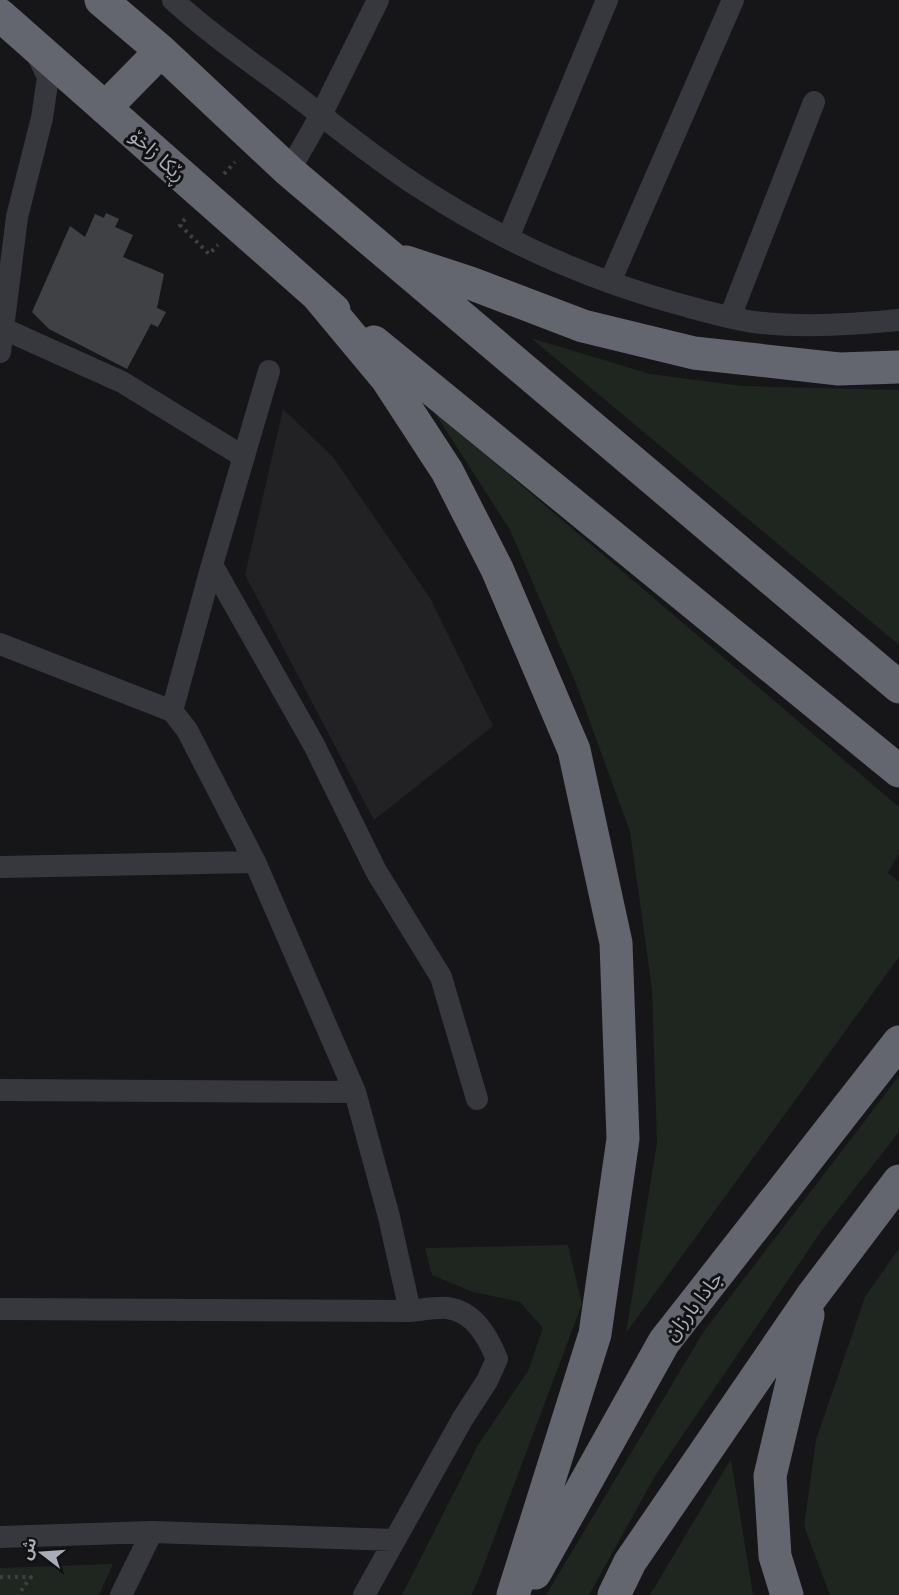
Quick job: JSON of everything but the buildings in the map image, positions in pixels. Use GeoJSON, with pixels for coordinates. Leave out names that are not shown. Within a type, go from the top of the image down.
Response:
{"type":"FeatureCollection","features":[{"type":"Feature","properties":{"kind":"highway"},"geometry":{"type":"LineString","coordinates":[[101,0],[161,51],[289,171],[899,687]]}},
{"type":"Feature","properties":{"kind":"highway","name":"ڕێکا زاخۆ"},"geometry":{"type":"LineString","coordinates":[[0,15],[317,295]]}},
{"type":"Feature","properties":{"kind":"highway"},"geometry":{"type":"LineString","coordinates":[[105,108],[161,51]]}},
{"type":"Feature","properties":{"kind":"highway"},"geometry":{"type":"LineString","coordinates":[[391,258],[470,283],[584,326],[694,353],[839,369],[899,367]]}},
{"type":"Feature","properties":{"kind":"highway"},"geometry":{"type":"LineString","coordinates":[[317,295],[899,771]]}},
{"type":"Feature","properties":{"kind":"highway"},"geometry":{"type":"LineString","coordinates":[[317,295],[387,379],[447,471],[497,569],[574,750],[616,943],[623,1139],[595,1334],[513,1595]]}},
{"type":"Feature","properties":{"kind":"highway","name":"جادا بارزان"},"geometry":{"type":"LineString","coordinates":[[523,1595],[664,1342],[899,1042]]}},
{"type":"Feature","properties":{"kind":"highway"},"geometry":{"type":"LineString","coordinates":[[614,1595],[630,1562],[812,1296],[899,1181]]}},
{"type":"Feature","properties":{"kind":"highway"},"geometry":{"type":"LineString","coordinates":[[787,1595],[775,1556],[770,1476],[812,1296]]}},
{"type":"Feature","properties":{"kind":"street"},"geometry":{"type":"LineString","coordinates":[[174,0],[321,115],[419,187],[508,238],[637,292],[730,317],[799,325],[844,326],[899,320]]}},
{"type":"Feature","properties":{"kind":"street"},"geometry":{"type":"LineString","coordinates":[[289,171],[321,115],[378,0]]}},
{"type":"Feature","properties":{"kind":"street"},"geometry":{"type":"LineString","coordinates":[[508,238],[607,0]]}},
{"type":"Feature","properties":{"kind":"street"},"geometry":{"type":"LineString","coordinates":[[610,282],[733,0]]}},
{"type":"Feature","properties":{"kind":"street"},"geometry":{"type":"LineString","coordinates":[[0,352],[8,214],[42,118],[48,77],[33,45]]}},
{"type":"Feature","properties":{"kind":"street"},"geometry":{"type":"LineString","coordinates":[[730,317],[814,102]]}},
{"type":"Feature","properties":{"kind":"street"},"geometry":{"type":"LineString","coordinates":[[2,328],[122,382],[244,457]]}},
{"type":"Feature","properties":{"kind":"street"},"geometry":{"type":"LineString","coordinates":[[172,711],[269,371]]}},
{"type":"Feature","properties":{"kind":"street"},"geometry":{"type":"LineString","coordinates":[[212,565],[314,745],[376,871],[441,977],[477,1099]]}},
{"type":"Feature","properties":{"kind":"street"},"geometry":{"type":"LineString","coordinates":[[0,644],[172,711],[187,730],[255,862],[355,1092],[389,1217],[410,1311]]}},
{"type":"Feature","properties":{"kind":"street"},"geometry":{"type":"LineString","coordinates":[[0,867],[255,862]]}},
{"type":"Feature","properties":{"kind":"street"},"geometry":{"type":"LineString","coordinates":[[0,1090],[355,1092]]}},
{"type":"Feature","properties":{"kind":"street"},"geometry":{"type":"LineString","coordinates":[[0,1309],[410,1311],[447,1308],[466,1314],[489,1340],[497,1359],[487,1381],[463,1418],[364,1595]]}},
{"type":"Feature","properties":{"kind":"street"},"geometry":{"type":"LineString","coordinates":[[0,1537],[152,1532],[395,1540]]}},
{"type":"Feature","properties":{"kind":"street"},"geometry":{"type":"LineString","coordinates":[[121,1595],[152,1532]]}},
{"type":"Feature","properties":{"kind":"path"},"geometry":{"type":"LineString","coordinates":[[180,225],[199,244]]}},
{"type":"Feature","properties":{"kind":"path"},"geometry":{"type":"LineString","coordinates":[[0,1577],[31,1577],[18,1595]]}},
{"type":"Feature","properties":{"kind":"shaded area"},"geometry":{"type":"Polygon","coordinates":[[[531,338],[650,374],[742,386],[899,390],[899,645],[531,338]]]}},
{"type":"Feature","properties":{"kind":"shaded area"},"geometry":{"type":"Polygon","coordinates":[[[283,409],[333,457],[430,598],[493,726],[374,820],[245,575],[283,409]]]}},
{"type":"Feature","properties":{"kind":"shaded area"},"geometry":{"type":"Polygon","coordinates":[[[433,410],[899,807],[899,853],[888,873],[899,882],[899,957],[626,1333],[657,1143],[652,989],[630,832],[575,681],[510,530],[433,410]]]}},
{"type":"Feature","properties":{"kind":"shaded area"},"geometry":{"type":"Polygon","coordinates":[[[899,1076],[899,1132],[822,1230],[655,1476],[589,1595],[546,1595],[704,1331],[899,1076]]]}},
{"type":"Feature","properties":{"kind":"shaded area"},"geometry":{"type":"Polygon","coordinates":[[[568,1245],[582,1304],[478,1581],[471,1595],[402,1595],[478,1445],[528,1371],[543,1328],[520,1302],[473,1292],[432,1275],[425,1248],[568,1245]]]}},
{"type":"Feature","properties":{"kind":"shaded area"},"geometry":{"type":"Polygon","coordinates":[[[899,1248],[899,1595],[830,1595],[804,1526],[816,1440],[865,1297],[899,1248]]]}},
{"type":"Feature","properties":{"kind":"shaded area"},"geometry":{"type":"Polygon","coordinates":[[[731,1459],[753,1595],[650,1595],[731,1459]]]}},
{"type":"Feature","properties":{"kind":"shaded area"},"geometry":{"type":"Polygon","coordinates":[[[113,1564],[99,1595],[0,1595],[0,1568],[113,1564]]]}}]}
